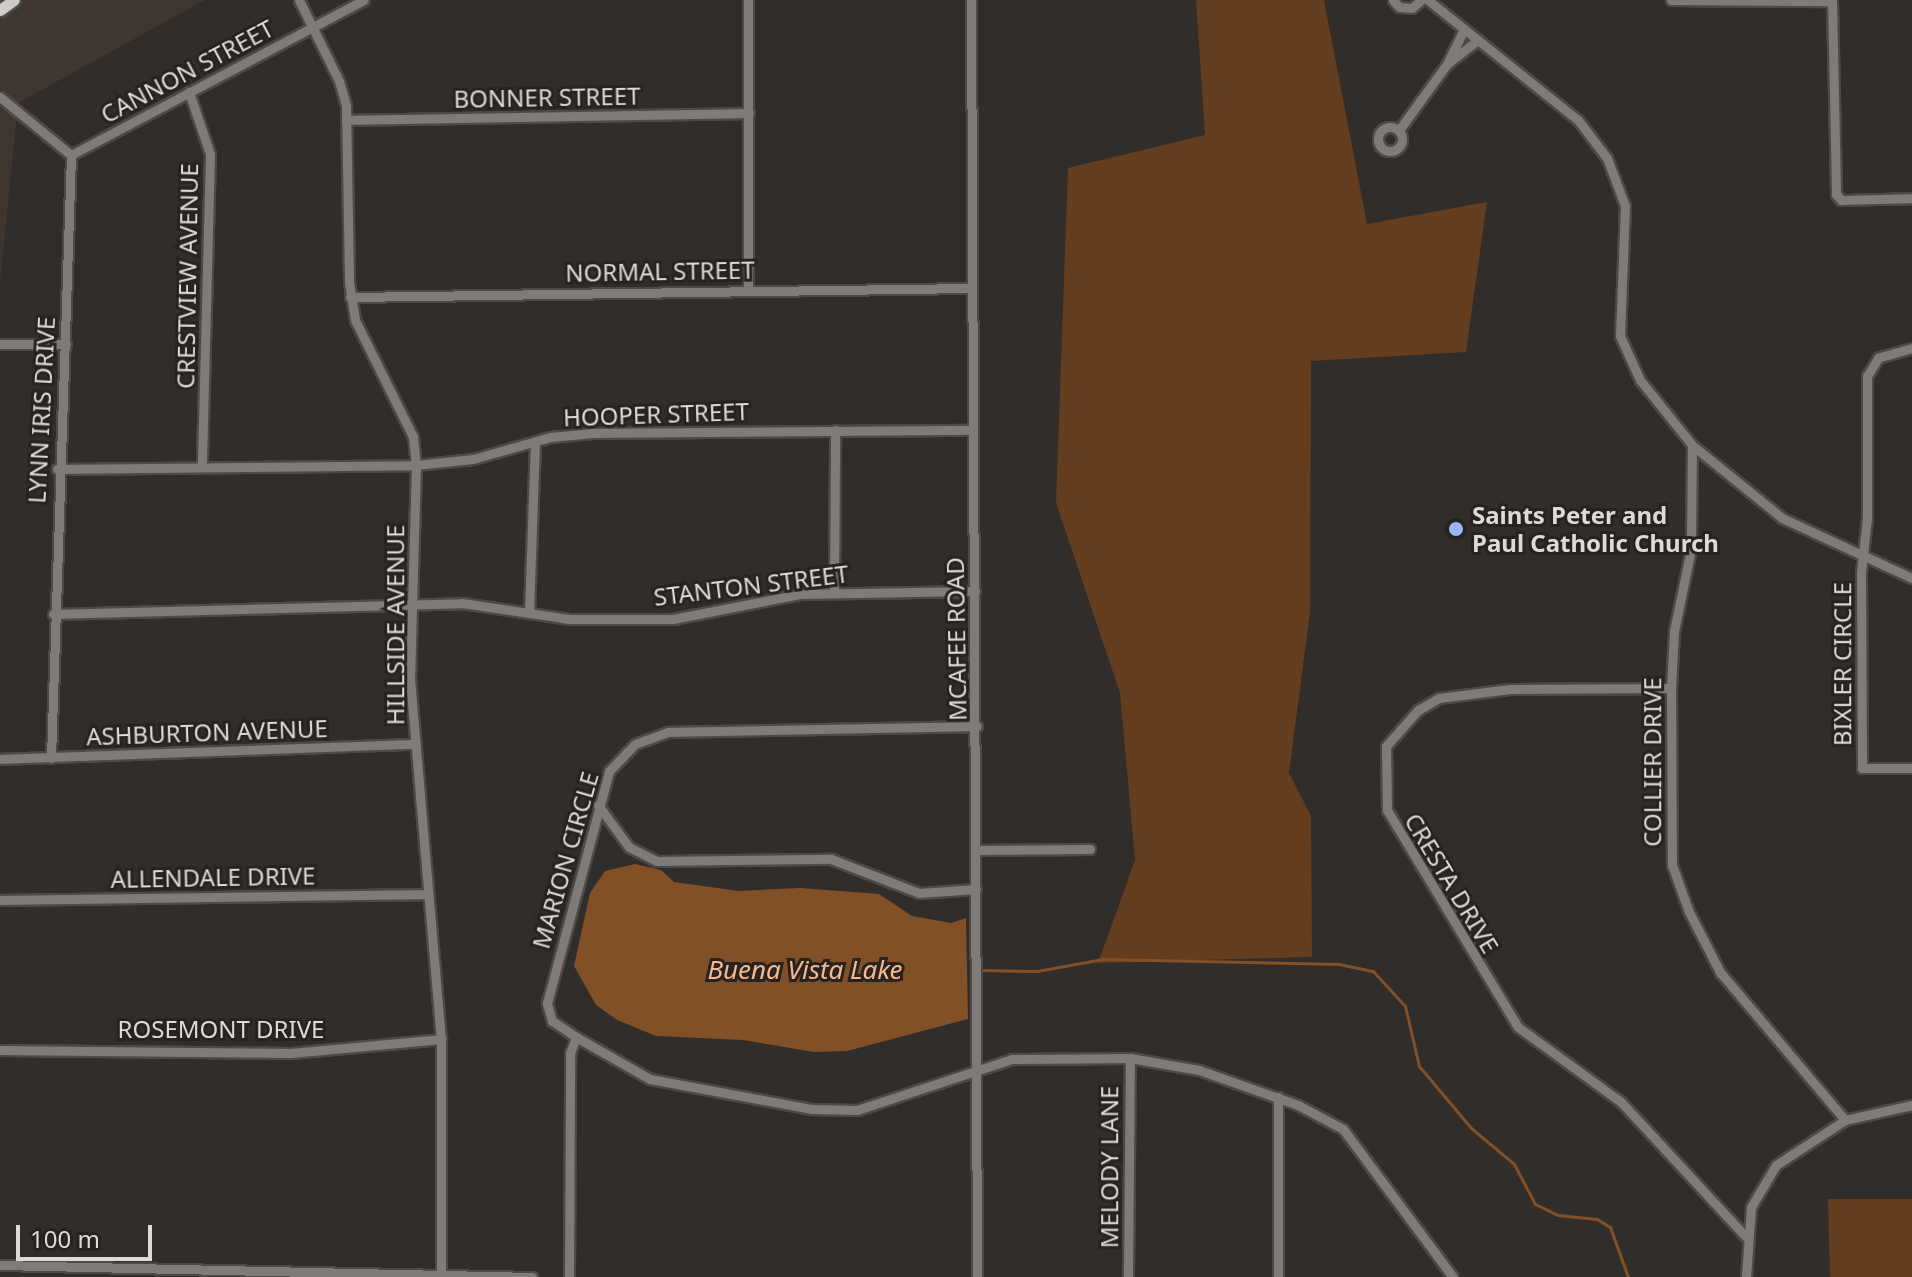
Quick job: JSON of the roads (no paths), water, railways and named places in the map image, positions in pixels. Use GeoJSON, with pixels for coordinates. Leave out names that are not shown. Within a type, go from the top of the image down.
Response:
{"type":"FeatureCollection","features":[{"type":"Feature","properties":{"kind":"main road"},"geometry":{"type":"LineString","coordinates":[[0,10],[14,0]]}},
{"type":"Feature","properties":{"kind":"street","name":"HILLSIDE AVENUE"},"geometry":{"type":"LineString","coordinates":[[299,0],[339,81],[346,120],[350,297],[363,342],[413,437],[416,465],[411,604],[415,744],[441,1039],[441,1275]]}},
{"type":"Feature","properties":{"kind":"street","name":"CANNON STREET"},"geometry":{"type":"LineString","coordinates":[[71,155],[364,0]]}},
{"type":"Feature","properties":{"kind":"street"},"geometry":{"type":"LineString","coordinates":[[748,0],[748,290]]}},
{"type":"Feature","properties":{"kind":"street","name":"MCAFEE ROAD"},"geometry":{"type":"LineString","coordinates":[[971,0],[977,726],[977,1277]]}},
{"type":"Feature","properties":{"kind":"street"},"geometry":{"type":"LineString","coordinates":[[1393,0],[1399,7],[1412,8],[1421,0]]}},
{"type":"Feature","properties":{"kind":"street"},"geometry":{"type":"LineString","coordinates":[[1428,0],[1578,120],[1607,158],[1625,206],[1620,336],[1640,380],[1692,445],[1782,518],[1912,578]]}},
{"type":"Feature","properties":{"kind":"street"},"geometry":{"type":"LineString","coordinates":[[1671,0],[1832,0],[1836,194],[1841,200],[1912,198]]}},
{"type":"Feature","properties":{"kind":"street"},"geometry":{"type":"LineString","coordinates":[[1399,130],[1447,64],[1464,29]]}},
{"type":"Feature","properties":{"kind":"street"},"geometry":{"type":"LineString","coordinates":[[1447,64],[1478,40]]}},
{"type":"Feature","properties":{"kind":"street","name":"CRESTVIEW AVENUE"},"geometry":{"type":"LineString","coordinates":[[189,92],[210,154],[202,465]]}},
{"type":"Feature","properties":{"kind":"street"},"geometry":{"type":"LineString","coordinates":[[0,97],[71,155]]}},
{"type":"Feature","properties":{"kind":"street","name":"BONNER STREET"},"geometry":{"type":"LineString","coordinates":[[346,120],[749,113]]}},
{"type":"Feature","properties":{"kind":"street","name":"LYNN IRIS DRIVE"},"geometry":{"type":"LineString","coordinates":[[51,758],[57,469],[66,344],[71,155]]}},
{"type":"Feature","properties":{"kind":"street","name":"NORMAL STREET"},"geometry":{"type":"LineString","coordinates":[[350,297],[971,288]]}},
{"type":"Feature","properties":{"kind":"street"},"geometry":{"type":"LineString","coordinates":[[0,344],[66,344]]}},
{"type":"Feature","properties":{"kind":"street"},"geometry":{"type":"LineString","coordinates":[[1865,558],[1867,376],[1878,358],[1912,348]]}},
{"type":"Feature","properties":{"kind":"street"},"geometry":{"type":"LineString","coordinates":[[834,592],[835,430]]}},
{"type":"Feature","properties":{"kind":"street","name":"HOOPER STREET"},"geometry":{"type":"LineString","coordinates":[[57,469],[416,465],[473,459],[535,442],[593,433],[973,430]]}},
{"type":"Feature","properties":{"kind":"street"},"geometry":{"type":"LineString","coordinates":[[529,613],[535,442]]}},
{"type":"Feature","properties":{"kind":"street","name":"COLLIER DRIVE"},"geometry":{"type":"LineString","coordinates":[[1692,445],[1691,549],[1674,631],[1671,688],[1671,849],[1680,891],[1736,995],[1845,1120]]}},
{"type":"Feature","properties":{"kind":"street","name":"BIXLER CIRCLE"},"geometry":{"type":"LineString","coordinates":[[1865,558],[1861,572],[1862,768],[1912,768]]}},
{"type":"Feature","properties":{"kind":"street","name":"STANTON STREET"},"geometry":{"type":"LineString","coordinates":[[53,614],[462,603],[569,619],[673,619],[834,592],[975,591]]}},
{"type":"Feature","properties":{"kind":"street","name":"CRESTA DRIVE"},"geometry":{"type":"LineString","coordinates":[[1671,688],[1486,690],[1439,698],[1418,710],[1386,746],[1387,810],[1518,1027],[1621,1102],[1745,1236]]}},
{"type":"Feature","properties":{"kind":"street","name":"MARION CIRCLE"},"geometry":{"type":"LineString","coordinates":[[977,726],[668,732],[623,753],[609,771],[598,805],[547,1003],[552,1021],[650,1079],[812,1109],[857,1110],[978,1072],[994,1061],[1012,1059],[1130,1058],[1199,1070],[1278,1097],[1343,1129],[1453,1277]]}},
{"type":"Feature","properties":{"kind":"street","name":"ASHBURTON AVENUE"},"geometry":{"type":"LineString","coordinates":[[0,759],[415,744]]}},
{"type":"Feature","properties":{"kind":"street"},"geometry":{"type":"LineString","coordinates":[[598,805],[629,847],[657,861],[831,859],[919,893],[976,889]]}},
{"type":"Feature","properties":{"kind":"street"},"geometry":{"type":"LineString","coordinates":[[976,850],[1090,849]]}},
{"type":"Feature","properties":{"kind":"street","name":"ALLENDALE DRIVE"},"geometry":{"type":"LineString","coordinates":[[0,900],[427,894]]}},
{"type":"Feature","properties":{"kind":"street"},"geometry":{"type":"LineString","coordinates":[[569,1277],[570,1053],[576,1037]]}},
{"type":"Feature","properties":{"kind":"street","name":"ROSEMONT DRIVE"},"geometry":{"type":"LineString","coordinates":[[0,1050],[291,1053],[441,1039]]}},
{"type":"Feature","properties":{"kind":"street","name":"MELODY LANE"},"geometry":{"type":"LineString","coordinates":[[1128,1277],[1130,1058]]}},
{"type":"Feature","properties":{"kind":"street"},"geometry":{"type":"LineString","coordinates":[[1278,1097],[1278,1277]]}},
{"type":"Feature","properties":{"kind":"street"},"geometry":{"type":"LineString","coordinates":[[1746,1277],[1745,1236],[1754,1196],[1768,1174],[1845,1120],[1912,1105]]}},
{"type":"Feature","properties":{"kind":"street"},"geometry":{"type":"LineString","coordinates":[[0,1265],[213,1273],[532,1277]]}},
{"type":"Feature","properties":{"kind":"water","name":"Buena Vista Lake"},"geometry":{"type":"Polygon","coordinates":[[[635,864],[661,870],[674,882],[739,891],[800,888],[879,894],[912,916],[951,923],[966,918],[968,1019],[847,1051],[814,1052],[743,1040],[656,1036],[617,1020],[596,1005],[574,966],[590,893],[605,871],[635,864]]]}},
{"type":"Feature","properties":{"kind":"waterway"},"geometry":{"type":"LineString","coordinates":[[979,970],[1037,971],[1103,959],[1339,964],[1373,971],[1405,1006],[1419,1066],[1471,1128],[1514,1164],[1535,1204],[1558,1215],[1597,1219],[1610,1227],[1628,1277]]}},
{"type":"Feature","properties":{"kind":"place","name":"Saints Peter and Paul Catholic Church"},"geometry":{"type":"Point","coordinates":[1456,529]}}]}
